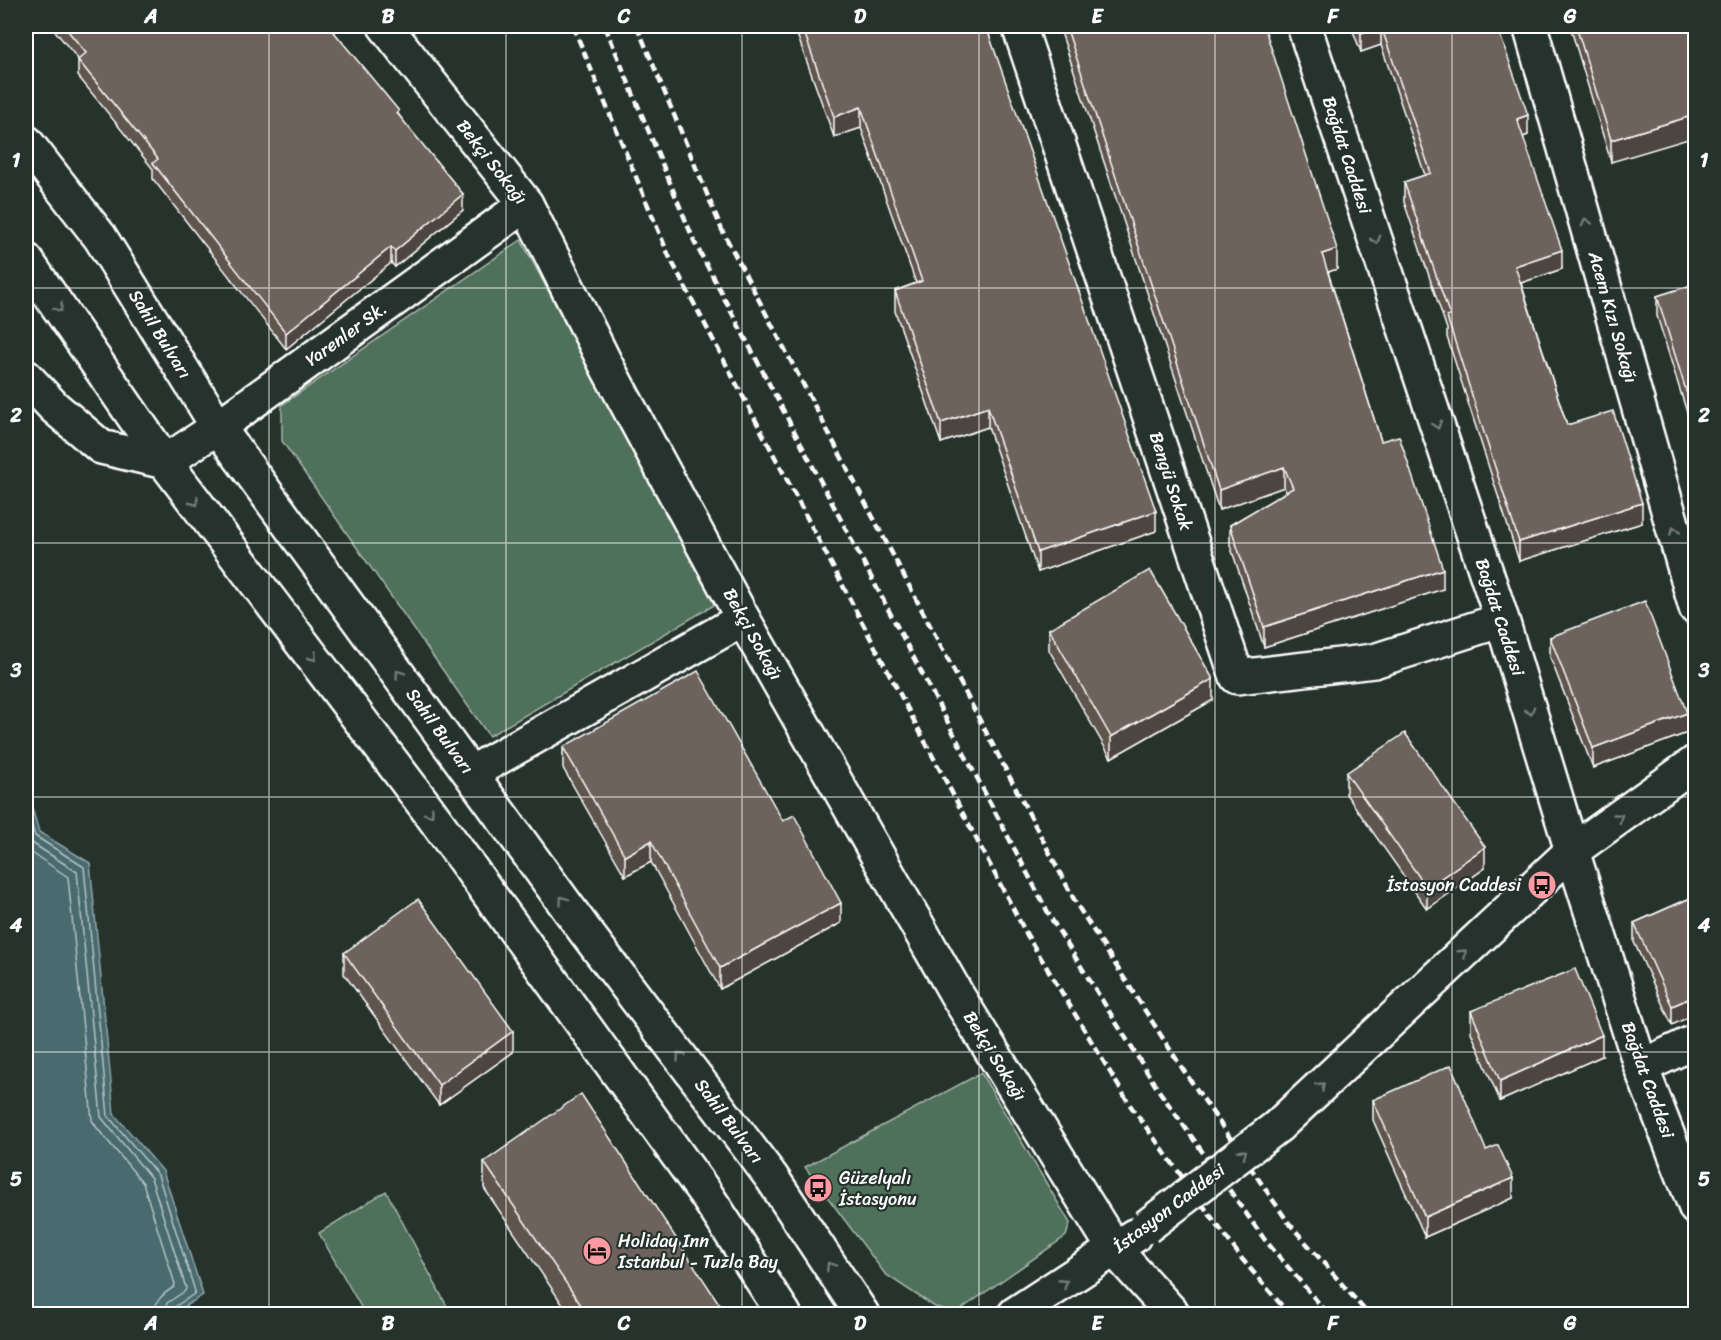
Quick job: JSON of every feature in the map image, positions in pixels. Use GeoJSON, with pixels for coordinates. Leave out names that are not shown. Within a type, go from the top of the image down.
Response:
{"type":"FeatureCollection","features":[{"type":"Feature","properties":{"kind":"main road","name":"Bekçi Sokağı"},"geometry":{"type":"LineString","coordinates":[[385,26],[525,204],[607,367],[743,619],[957,995],[1115,1250],[1173,1314]]}},
{"type":"Feature","properties":{"kind":"main road","name":"Bengü Sokak"},"geometry":{"type":"LineString","coordinates":[[1019,26],[1237,677],[1374,661],[1502,620]]}},
{"type":"Feature","properties":{"kind":"main road","name":"Bağdat Caddesi"},"geometry":{"type":"LineString","coordinates":[[1304,26],[1502,620],[1641,1067],[1695,1208]]}},
{"type":"Feature","properties":{"kind":"main road","name":"Acem Kızı Sokağı"},"geometry":{"type":"LineString","coordinates":[[1530,26],[1695,608]]}},
{"type":"Feature","properties":{"kind":"main road","name":"Sahil Bulvarı"},"geometry":{"type":"LineString","coordinates":[[26,142],[100,237],[218,427],[585,931],[772,1178],[862,1314]]}},
{"type":"Feature","properties":{"kind":"main road","name":"Yarenler Sk."},"geometry":{"type":"LineString","coordinates":[[165,462],[218,427],[525,204]]}},
{"type":"Feature","properties":{"kind":"main road"},"geometry":{"type":"LineString","coordinates":[[26,260],[165,462],[426,807],[705,1193],[784,1314]]}},
{"type":"Feature","properties":{"kind":"main road"},"geometry":{"type":"LineString","coordinates":[[26,377],[54,407],[101,447],[165,462]]}},
{"type":"Feature","properties":{"kind":"main road"},"geometry":{"type":"LineString","coordinates":[[471,773],[743,619]]}},
{"type":"Feature","properties":{"kind":"main road","name":"İstasyon Caddesi"},"geometry":{"type":"LineString","coordinates":[[1015,1314],[1115,1250],[1278,1126],[1572,851],[1695,762]]}},
{"type":"Feature","properties":{"kind":"main road"},"geometry":{"type":"LineString","coordinates":[[1641,1067],[1695,1041]]}},
{"type":"Feature","properties":{"kind":"green space"},"geometry":{"type":"Polygon","coordinates":[[[521,240],[716,604],[489,736],[282,441],[282,405],[521,240]]]}},
{"type":"Feature","properties":{"kind":"green space"},"geometry":{"type":"Polygon","coordinates":[[[981,1073],[1070,1223],[1066,1236],[957,1312],[935,1307],[885,1274],[805,1167],[981,1073]]]}},
{"type":"Feature","properties":{"kind":"green space"},"geometry":{"type":"Polygon","coordinates":[[[386,1191],[451,1314],[365,1314],[319,1233],[386,1191]]]}},
{"type":"Feature","properties":{"kind":"water"},"geometry":{"type":"Polygon","coordinates":[[[26,787],[39,832],[90,863],[114,1114],[163,1171],[203,1295],[173,1314],[26,1314],[26,787]]]}},
{"type":"Feature","properties":{"kind":"building"},"geometry":{"type":"Polygon","coordinates":[[[64,26],[329,26],[463,194],[395,251],[391,247],[286,333],[153,163],[158,159],[78,60],[86,53],[64,26]]]}},
{"type":"Feature","properties":{"kind":"building"},"geometry":{"type":"Polygon","coordinates":[[[802,26],[986,26],[1156,511],[1038,552],[988,407],[941,423],[895,291],[922,281],[861,107],[834,117],[802,26]]]}},
{"type":"Feature","properties":{"kind":"building"},"geometry":{"type":"Polygon","coordinates":[[[1066,26],[1264,26],[1337,249],[1322,254],[1381,441],[1399,436],[1443,569],[1264,627],[1230,525],[1293,488],[1284,467],[1219,490],[1066,26]]]}},
{"type":"Feature","properties":{"kind":"building"},"geometry":{"type":"Polygon","coordinates":[[[1358,26],[1381,26],[1361,33],[1358,26]]]}},
{"type":"Feature","properties":{"kind":"building"},"geometry":{"type":"Polygon","coordinates":[[[1381,26],[1497,26],[1528,115],[1517,119],[1562,250],[1515,266],[1567,425],[1613,411],[1642,503],[1519,542],[1447,317],[1450,316],[1404,182],[1431,173],[1381,26]]]}},
{"type":"Feature","properties":{"kind":"building"},"geometry":{"type":"Polygon","coordinates":[[[1576,26],[1695,26],[1695,115],[1611,140],[1576,26]]]}},
{"type":"Feature","properties":{"kind":"building"},"geometry":{"type":"Polygon","coordinates":[[[1695,284],[1695,420],[1657,296],[1695,284]]]}},
{"type":"Feature","properties":{"kind":"building"},"geometry":{"type":"Polygon","coordinates":[[[1150,570],[1213,679],[1111,737],[1049,629],[1150,570]]]}},
{"type":"Feature","properties":{"kind":"building"},"geometry":{"type":"Polygon","coordinates":[[[1645,601],[1687,713],[1593,748],[1550,637],[1645,601]]]}},
{"type":"Feature","properties":{"kind":"building"},"geometry":{"type":"Polygon","coordinates":[[[698,671],[783,821],[794,815],[841,903],[720,968],[651,841],[625,856],[563,747],[698,671]]]}},
{"type":"Feature","properties":{"kind":"building"},"geometry":{"type":"Polygon","coordinates":[[[1405,733],[1485,847],[1427,888],[1346,773],[1405,733]]]}},
{"type":"Feature","properties":{"kind":"building"},"geometry":{"type":"Polygon","coordinates":[[[1695,896],[1695,996],[1672,1006],[1634,923],[1695,896]]]}},
{"type":"Feature","properties":{"kind":"building"},"geometry":{"type":"Polygon","coordinates":[[[418,899],[513,1031],[439,1085],[344,953],[418,899]]]}},
{"type":"Feature","properties":{"kind":"building"},"geometry":{"type":"Polygon","coordinates":[[[1575,969],[1602,1035],[1500,1081],[1471,1011],[1575,969]]]}},
{"type":"Feature","properties":{"kind":"building"},"geometry":{"type":"Polygon","coordinates":[[[1451,1065],[1486,1150],[1498,1145],[1513,1178],[1425,1217],[1373,1100],[1451,1065]]]}},
{"type":"Feature","properties":{"kind":"building"},"geometry":{"type":"Polygon","coordinates":[[[1695,1068],[1695,1080],[1691,1070],[1695,1068]]]}},
{"type":"Feature","properties":{"kind":"building","name":"Holiday Inn Istanbul - Tuzla Bay"},"geometry":{"type":"Polygon","coordinates":[[[581,1094],[726,1314],[587,1314],[484,1162],[581,1094]]]}},
{"type":"Feature","properties":{"kind":"building"},"geometry":{"type":"Polygon","coordinates":[[[1111,1310],[1115,1314],[1103,1314],[1111,1310]]]}},
{"type":"Feature","properties":{"kind":"railway"},"geometry":{"type":"LineString","coordinates":[[573,26],[669,256],[1027,935],[1130,1105],[1242,1259],[1289,1314]]}},
{"type":"Feature","properties":{"kind":"railway"},"geometry":{"type":"LineString","coordinates":[[605,26],[695,243],[1052,920],[1157,1088],[1265,1240],[1328,1314]]}},
{"type":"Feature","properties":{"kind":"railway"},"geometry":{"type":"LineString","coordinates":[[637,26],[722,230],[1077,905],[1184,1071],[1288,1222],[1368,1314]]}},
{"type":"Feature","properties":{"kind":"place","name":"İstasyon Caddesi"},"geometry":{"type":"Point","coordinates":[1542,885]}},
{"type":"Feature","properties":{"kind":"place","name":"Güzelyalı İstasyonu"},"geometry":{"type":"Point","coordinates":[818,1188]}},
{"type":"Feature","properties":{"kind":"place","name":"Holiday Inn Istanbul - Tuzla Bay"},"geometry":{"type":"Point","coordinates":[597,1251]}}]}
